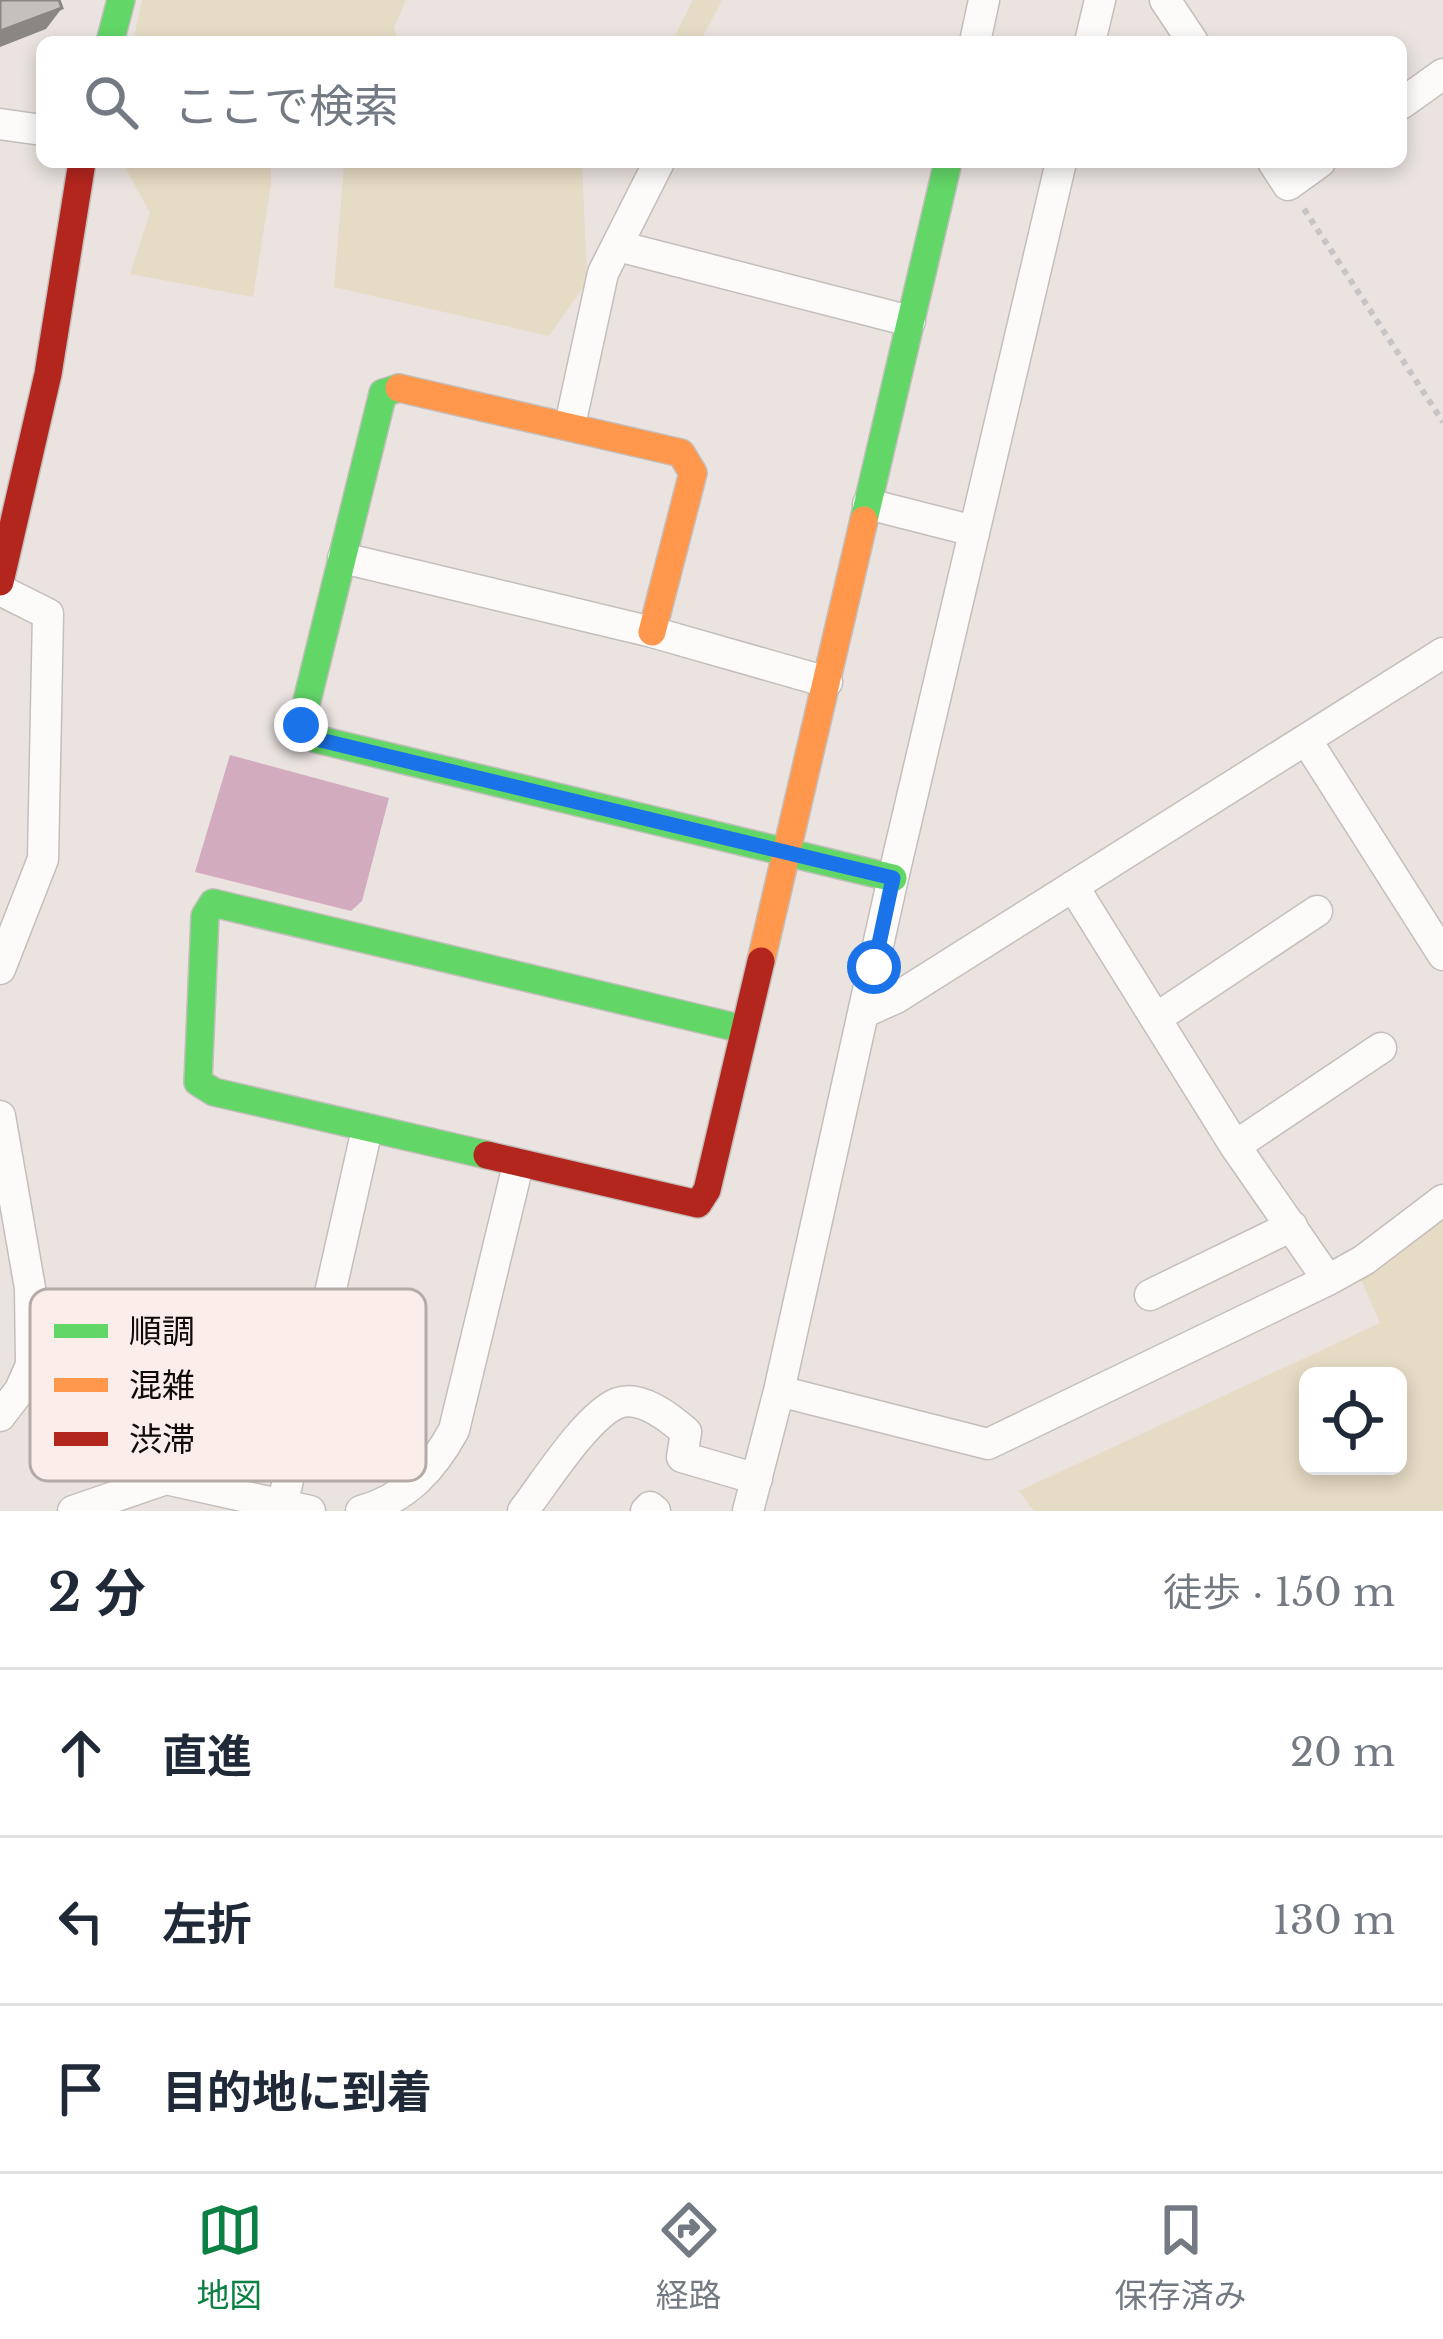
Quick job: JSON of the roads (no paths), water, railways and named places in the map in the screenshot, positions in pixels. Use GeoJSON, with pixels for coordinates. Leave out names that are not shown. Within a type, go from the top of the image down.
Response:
{"type":"FeatureCollection","features":[{"type":"Feature","properties":{"kind":"main road"},"geometry":{"type":"LineString","coordinates":[[112,36],[121,0]]}},
{"type":"Feature","properties":{"kind":"main road"},"geometry":{"type":"LineString","coordinates":[[0,586],[36,444],[67,280],[81,168]]}},
{"type":"Feature","properties":{"kind":"main road"},"geometry":{"type":"LineString","coordinates":[[742,1029],[213,903],[206,916],[198,1082],[214,1092],[698,1204],[707,1190],[947,168]]}},
{"type":"Feature","properties":{"kind":"main road"},"geometry":{"type":"LineString","coordinates":[[652,632],[693,473],[681,454],[395,387],[383,393],[301,725],[316,739],[893,878]]}},
{"type":"Feature","properties":{"kind":"street"},"geometry":{"type":"LineString","coordinates":[[976,36],[984,0]]}},
{"type":"Feature","properties":{"kind":"street"},"geometry":{"type":"LineString","coordinates":[[1165,0],[1189,36]]}},
{"type":"Feature","properties":{"kind":"street"},"geometry":{"type":"LineString","coordinates":[[1090,36],[1092,2]]}},
{"type":"Feature","properties":{"kind":"street"},"geometry":{"type":"LineString","coordinates":[[1407,100],[1443,74]]}},
{"type":"Feature","properties":{"kind":"street"},"geometry":{"type":"LineString","coordinates":[[0,124],[36,129]]}},
{"type":"Feature","properties":{"kind":"street"},"geometry":{"type":"LineString","coordinates":[[570,425],[603,273],[656,168]]}},
{"type":"Feature","properties":{"kind":"street"},"geometry":{"type":"LineString","coordinates":[[748,1511],[1060,168]]}},
{"type":"Feature","properties":{"kind":"street"},"geometry":{"type":"LineString","coordinates":[[618,246],[910,321]]}},
{"type":"Feature","properties":{"kind":"street"},"geometry":{"type":"LineString","coordinates":[[868,503],[974,531]]}},
{"type":"Feature","properties":{"kind":"street"},"geometry":{"type":"LineString","coordinates":[[343,558],[652,632],[827,682]]}},
{"type":"Feature","properties":{"kind":"street"},"geometry":{"type":"LineString","coordinates":[[0,586],[48,614],[43,859],[0,969]]}},
{"type":"Feature","properties":{"kind":"street"},"geometry":{"type":"LineString","coordinates":[[865,1012],[896,998],[1307,741],[1438,667]]}},
{"type":"Feature","properties":{"kind":"street"},"geometry":{"type":"LineString","coordinates":[[1307,741],[1443,955]]}},
{"type":"Feature","properties":{"kind":"street"},"geometry":{"type":"LineString","coordinates":[[1073,886],[1235,1146],[1328,1280]]}},
{"type":"Feature","properties":{"kind":"street"},"geometry":{"type":"LineString","coordinates":[[1158,1016],[1317,911]]}},
{"type":"Feature","properties":{"kind":"street"},"geometry":{"type":"LineString","coordinates":[[1235,1146],[1381,1048]]}},
{"type":"Feature","properties":{"kind":"street"},"geometry":{"type":"LineString","coordinates":[[0,1116],[30,1289]]}},
{"type":"Feature","properties":{"kind":"street"},"geometry":{"type":"LineString","coordinates":[[337,1289],[367,1129]]}},
{"type":"Feature","properties":{"kind":"street"},"geometry":{"type":"LineString","coordinates":[[426,1472],[454,1430],[518,1165]]}},
{"type":"Feature","properties":{"kind":"street"},"geometry":{"type":"LineString","coordinates":[[779,1391],[988,1444],[1328,1280],[1364,1260],[1443,1200]]}},
{"type":"Feature","properties":{"kind":"street"},"geometry":{"type":"LineString","coordinates":[[1150,1295],[1292,1226]]}},
{"type":"Feature","properties":{"kind":"street"},"geometry":{"type":"LineString","coordinates":[[0,1416],[30,1367]]}},
{"type":"Feature","properties":{"kind":"street"},"geometry":{"type":"LineString","coordinates":[[523,1511],[584,1431],[618,1403],[638,1403],[669,1417],[686,1432],[682,1457],[758,1480]]}},
{"type":"Feature","properties":{"kind":"street"},"geometry":{"type":"LineString","coordinates":[[73,1511],[129,1501],[164,1481]]}},
{"type":"Feature","properties":{"kind":"street"},"geometry":{"type":"LineString","coordinates":[[171,1481],[297,1507]]}},
{"type":"Feature","properties":{"kind":"street"},"geometry":{"type":"LineString","coordinates":[[362,1511],[382,1505],[417,1481]]}}]}
